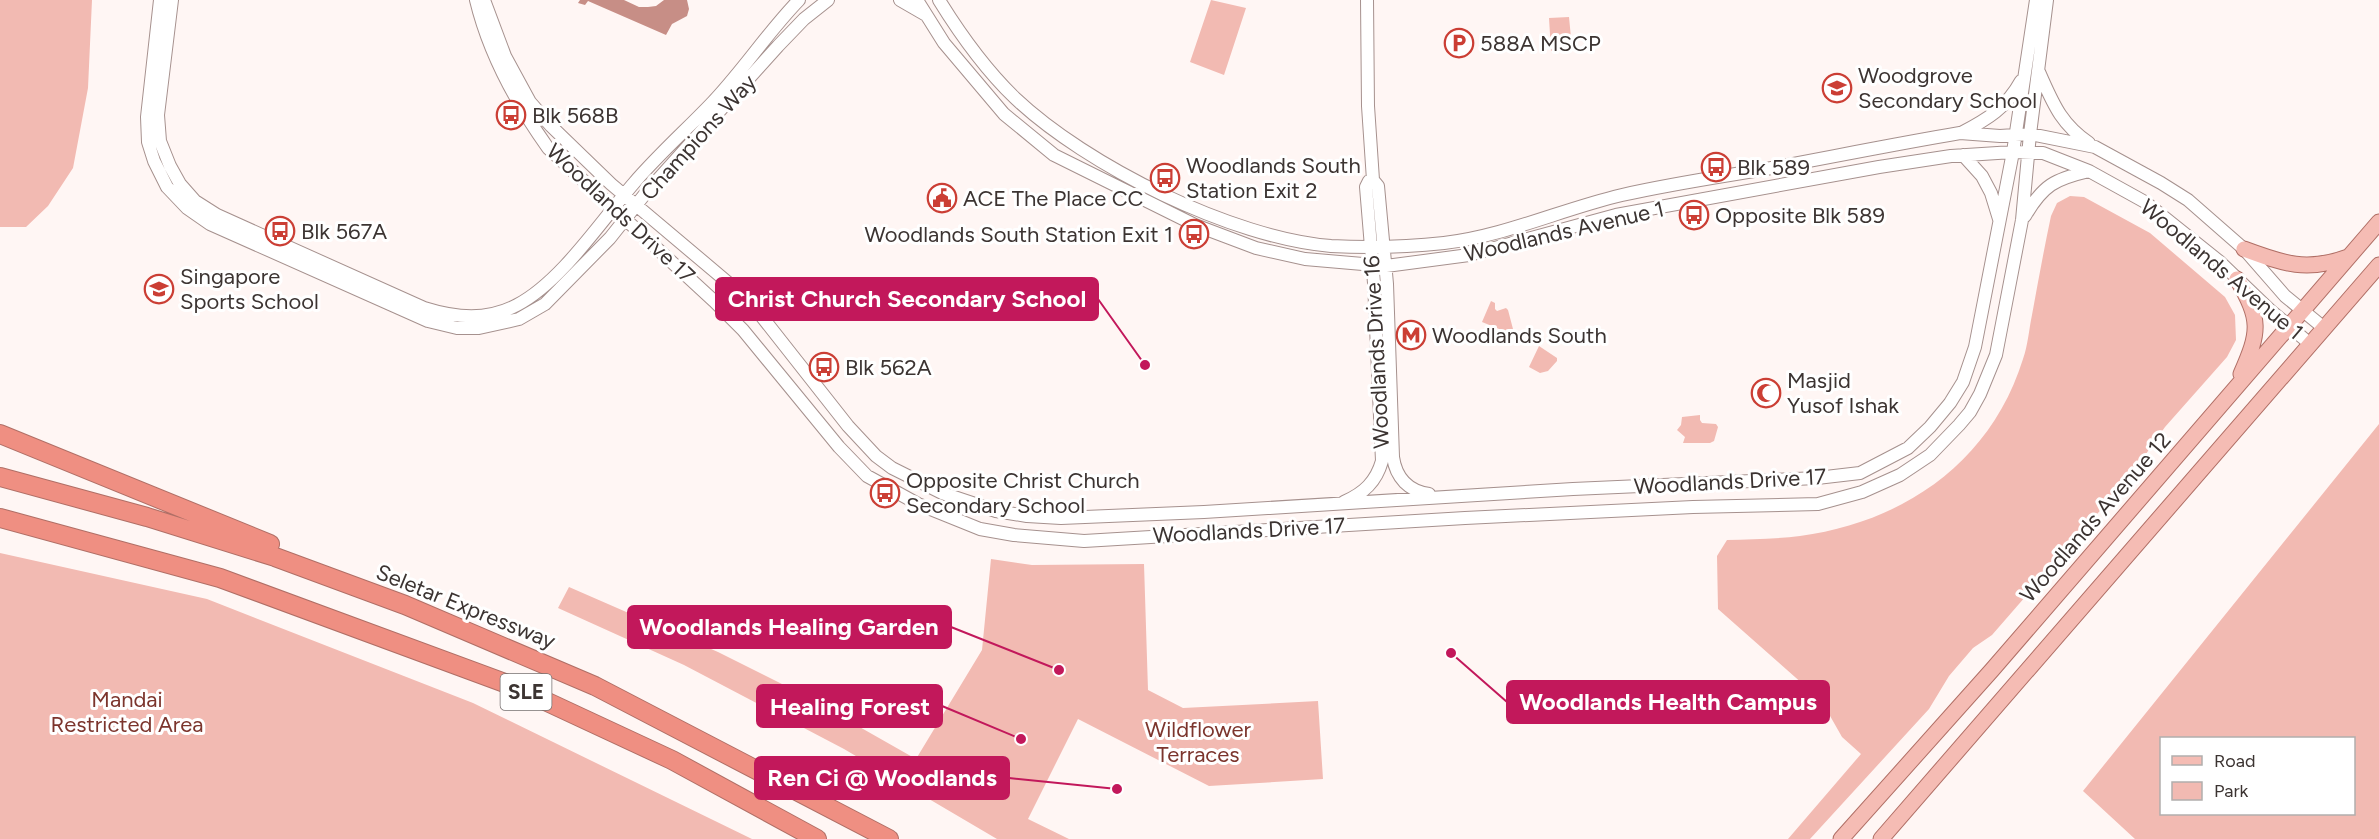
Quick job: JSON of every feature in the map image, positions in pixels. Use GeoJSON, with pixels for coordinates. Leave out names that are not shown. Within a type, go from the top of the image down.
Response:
{"type":"FeatureCollection","features":[{"type":"Feature","properties":{"kind":"highway"},"geometry":{"type":"LineString","coordinates":[[0,434],[340,573],[405,605]]}},
{"type":"Feature","properties":{"kind":"highway","name":"Seletar Expressway"},"geometry":{"type":"LineString","coordinates":[[0,477],[147,517],[275,557],[405,605],[595,686],[889,839]]}},
{"type":"Feature","properties":{"kind":"highway","name":"SLE"},"geometry":{"type":"LineString","coordinates":[[0,518],[220,578],[513,686],[672,760],[817,839]]}},
{"type":"Feature","properties":{"kind":"main road","name":"Woodlands Avenue 12"},"geometry":{"type":"LineString","coordinates":[[1841,839],[1992,670],[2379,222]]}},
{"type":"Feature","properties":{"kind":"main road"},"geometry":{"type":"LineString","coordinates":[[2244,249],[2276,261],[2301,266],[2331,263],[2349,256]]}},
{"type":"Feature","properties":{"kind":"main road"},"geometry":{"type":"LineString","coordinates":[[1881,839],[2379,264]]}},
{"type":"Feature","properties":{"kind":"main road"},"geometry":{"type":"LineString","coordinates":[[2234,390],[2254,345],[2256,325],[2252,304],[2237,279]]}},
{"type":"Feature","properties":{"kind":"street","name":"Champions Way"},"geometry":{"type":"LineString","coordinates":[[160,0],[147,117],[148,142],[154,161],[167,187],[187,208],[210,224],[429,321],[458,328],[479,328],[519,319],[545,304],[610,238],[778,46],[804,19],[828,0]]}},
{"type":"Feature","properties":{"kind":"street","name":"Champions Way"},"geometry":{"type":"LineString","coordinates":[[172,0],[158,116],[160,141],[180,184],[195,201],[218,215],[424,308],[472,318],[497,313],[518,305],[554,277],[656,159],[711,104],[799,0]]}},
{"type":"Feature","properties":{"kind":"street","name":"Woodlands Drive 17"},"geometry":{"type":"LineString","coordinates":[[476,0],[494,57],[528,119],[549,148],[743,330],[839,447],[867,476],[918,504],[980,529],[1014,536],[1084,541],[1486,517],[1693,507],[1818,504],[1862,492],[1900,475],[1930,455],[1970,412],[1996,355],[2022,220],[2033,70]]}},
{"type":"Feature","properties":{"kind":"street","name":"Woodlands Drive 17"},"geometry":{"type":"LineString","coordinates":[[484,0],[505,56],[530,102],[558,134],[624,195],[732,286],[759,313],[848,426],[876,456],[892,468],[942,493],[996,511],[1061,518],[1337,505],[1624,486],[1817,478],[1860,473],[1908,448],[1943,411],[1963,382],[1976,347],[2016,134],[2033,70]]}},
{"type":"Feature","properties":{"kind":"street"},"geometry":{"type":"LineString","coordinates":[[900,0],[927,16]]}},
{"type":"Feature","properties":{"kind":"street","name":"Woodlands Avenue 1"},"geometry":{"type":"LineString","coordinates":[[917,0],[944,43],[1004,114],[1054,155],[1195,225],[1256,248],[1305,259],[1386,266],[1469,255],[1616,215],[1879,166],[1963,155],[2043,153],[2089,171],[2145,202],[2178,226],[2309,343]]}},
{"type":"Feature","properties":{"kind":"street","name":"Woodlands Avenue 1"},"geometry":{"type":"LineString","coordinates":[[939,0],[951,20],[986,66],[1014,97],[1056,132],[1121,173],[1199,210],[1258,231],[1330,246],[1443,243],[1491,235],[1562,211],[1622,195],[1960,134],[2000,136],[2030,134],[2095,147],[2162,183],[2188,200],[2244,249],[2284,296],[2324,328]]}},
{"type":"Feature","properties":{"kind":"street","name":"Woodlands Drive 16"},"geometry":{"type":"LineString","coordinates":[[1367,0],[1368,106],[1372,180],[1378,186],[1386,266],[1395,468],[1403,482],[1417,492],[1447,498]]}},
{"type":"Feature","properties":{"kind":"street"},"geometry":{"type":"LineString","coordinates":[[2036,0],[2033,70],[2058,115],[2074,133],[2095,147]]}},
{"type":"Feature","properties":{"kind":"street"},"geometry":{"type":"LineString","coordinates":[[1960,134],[1998,111],[2012,98],[2033,70],[2048,0]]}},
{"type":"Feature","properties":{"kind":"street"},"geometry":{"type":"LineString","coordinates":[[1963,155],[1982,176],[1991,193],[2000,223]]}},
{"type":"Feature","properties":{"kind":"street"},"geometry":{"type":"LineString","coordinates":[[1753,171],[1789,174],[1802,181]]}},
{"type":"Feature","properties":{"kind":"street"},"geometry":{"type":"LineString","coordinates":[[2022,220],[2035,198],[2049,184],[2061,178],[2089,171]]}},
{"type":"Feature","properties":{"kind":"street","name":"Woodlands Drive 16"},"geometry":{"type":"LineString","coordinates":[[1337,505],[1355,497],[1373,483],[1382,460],[1366,187],[1372,180]]}},
{"type":"Feature","properties":{"kind":"green space"},"geometry":{"type":"Polygon","coordinates":[[[0,0],[92,0],[88,88],[73,168],[48,206],[26,227],[0,227],[0,0]]]}},
{"type":"Feature","properties":{"kind":"green space"},"geometry":{"type":"Polygon","coordinates":[[[1211,0],[1246,8],[1224,75],[1190,62],[1211,0]]]}},
{"type":"Feature","properties":{"kind":"green space"},"geometry":{"type":"Polygon","coordinates":[[[1569,17],[1572,48],[1551,51],[1549,18],[1569,17]]]}},
{"type":"Feature","properties":{"kind":"green space"},"geometry":{"type":"Polygon","coordinates":[[[2070,196],[2084,197],[2150,233],[2225,297],[2235,315],[2236,340],[2227,357],[2165,427],[2131,475],[1992,635],[1973,648],[1949,676],[1929,709],[1810,839],[1788,839],[1861,754],[1842,737],[1821,700],[1718,609],[1717,556],[1727,540],[1800,536],[1838,529],[1874,517],[1908,501],[1938,481],[1966,457],[1989,428],[2008,396],[2023,359],[2051,216],[2057,203],[2070,196]]]}},
{"type":"Feature","properties":{"kind":"green space"},"geometry":{"type":"Polygon","coordinates":[[[1491,301],[1495,303],[1497,311],[1506,308],[1508,310],[1513,329],[1509,333],[1482,322],[1491,301]]]}},
{"type":"Feature","properties":{"kind":"green space"},"geometry":{"type":"Polygon","coordinates":[[[1539,346],[1557,358],[1548,371],[1540,373],[1529,367],[1539,346]]]}},
{"type":"Feature","properties":{"kind":"green space"},"geometry":{"type":"Polygon","coordinates":[[[1700,415],[1702,423],[1716,424],[1718,427],[1714,441],[1683,443],[1685,437],[1677,430],[1681,425],[1682,417],[1700,415]]]}},
{"type":"Feature","properties":{"kind":"green space"},"geometry":{"type":"Polygon","coordinates":[[[2379,424],[2379,839],[2135,839],[2083,791],[2379,424]]]}},
{"type":"Feature","properties":{"kind":"green space","name":"Mandai Restricted Area"},"geometry":{"type":"Polygon","coordinates":[[[0,553],[207,599],[473,703],[752,839],[0,839],[0,553]]]}},
{"type":"Feature","properties":{"kind":"green space","name":"Wildflower Terraces"},"geometry":{"type":"Polygon","coordinates":[[[991,559],[1032,565],[1144,564],[1148,690],[1183,708],[1318,701],[1323,779],[1209,786],[1078,719],[1028,819],[1069,839],[997,839],[844,749],[684,665],[558,608],[569,587],[718,652],[798,692],[916,759],[982,650],[991,559]]]}},
{"type":"Feature","properties":{"kind":"shaded area"},"geometry":{"type":"Polygon","coordinates":[[[580,0],[624,0],[639,7],[648,7],[656,6],[664,0],[687,0],[689,9],[687,16],[672,24],[666,35],[588,1],[585,5],[578,3],[580,0]]]}},
{"type":"Feature","properties":{"kind":"place","name":"588A MSCP"},"geometry":{"type":"Point","coordinates":[1459,43]}},
{"type":"Feature","properties":{"kind":"place","name":"Woodgrove Secondary School"},"geometry":{"type":"Point","coordinates":[1837,88]}},
{"type":"Feature","properties":{"kind":"place","name":"Blk 568B"},"geometry":{"type":"Point","coordinates":[511,115]}},
{"type":"Feature","properties":{"kind":"place","name":"Blk 589"},"geometry":{"type":"Point","coordinates":[1716,167]}},
{"type":"Feature","properties":{"kind":"place","name":"Woodlands South Station Exit 2"},"geometry":{"type":"Point","coordinates":[1165,178]}},
{"type":"Feature","properties":{"kind":"place","name":"ACE The Place CC"},"geometry":{"type":"Point","coordinates":[942,198]}},
{"type":"Feature","properties":{"kind":"place","name":"Opposite Blk 589"},"geometry":{"type":"Point","coordinates":[1694,215]}},
{"type":"Feature","properties":{"kind":"place","name":"Blk 567A"},"geometry":{"type":"Point","coordinates":[280,231]}},
{"type":"Feature","properties":{"kind":"place","name":"Woodlands South Station Exit 1"},"geometry":{"type":"Point","coordinates":[1194,234]}},
{"type":"Feature","properties":{"kind":"place","name":"Singapore Sports School"},"geometry":{"type":"Point","coordinates":[159,289]}},
{"type":"Feature","properties":{"kind":"place","name":"Woodlands South"},"geometry":{"type":"Point","coordinates":[1411,335]}},
{"type":"Feature","properties":{"kind":"place","name":"Christ Church Secondary School"},"geometry":{"type":"Point","coordinates":[1145,365]}},
{"type":"Feature","properties":{"kind":"place","name":"Blk 562A"},"geometry":{"type":"Point","coordinates":[824,367]}},
{"type":"Feature","properties":{"kind":"place","name":"Masjid Yusof Ishak"},"geometry":{"type":"Point","coordinates":[1766,393]}},
{"type":"Feature","properties":{"kind":"place","name":"Opposite Christ Church Secondary School"},"geometry":{"type":"Point","coordinates":[885,493]}},
{"type":"Feature","properties":{"kind":"place","name":"Woodlands Health Campus"},"geometry":{"type":"Point","coordinates":[1451,653]}},
{"type":"Feature","properties":{"kind":"place","name":"Woodlands Healing Garden"},"geometry":{"type":"Point","coordinates":[1059,670]}},
{"type":"Feature","properties":{"kind":"place","name":"Healing Forest"},"geometry":{"type":"Point","coordinates":[1021,739]}},
{"type":"Feature","properties":{"kind":"place","name":"Ren Ci @ Woodlands"},"geometry":{"type":"Point","coordinates":[1117,789]}}]}
